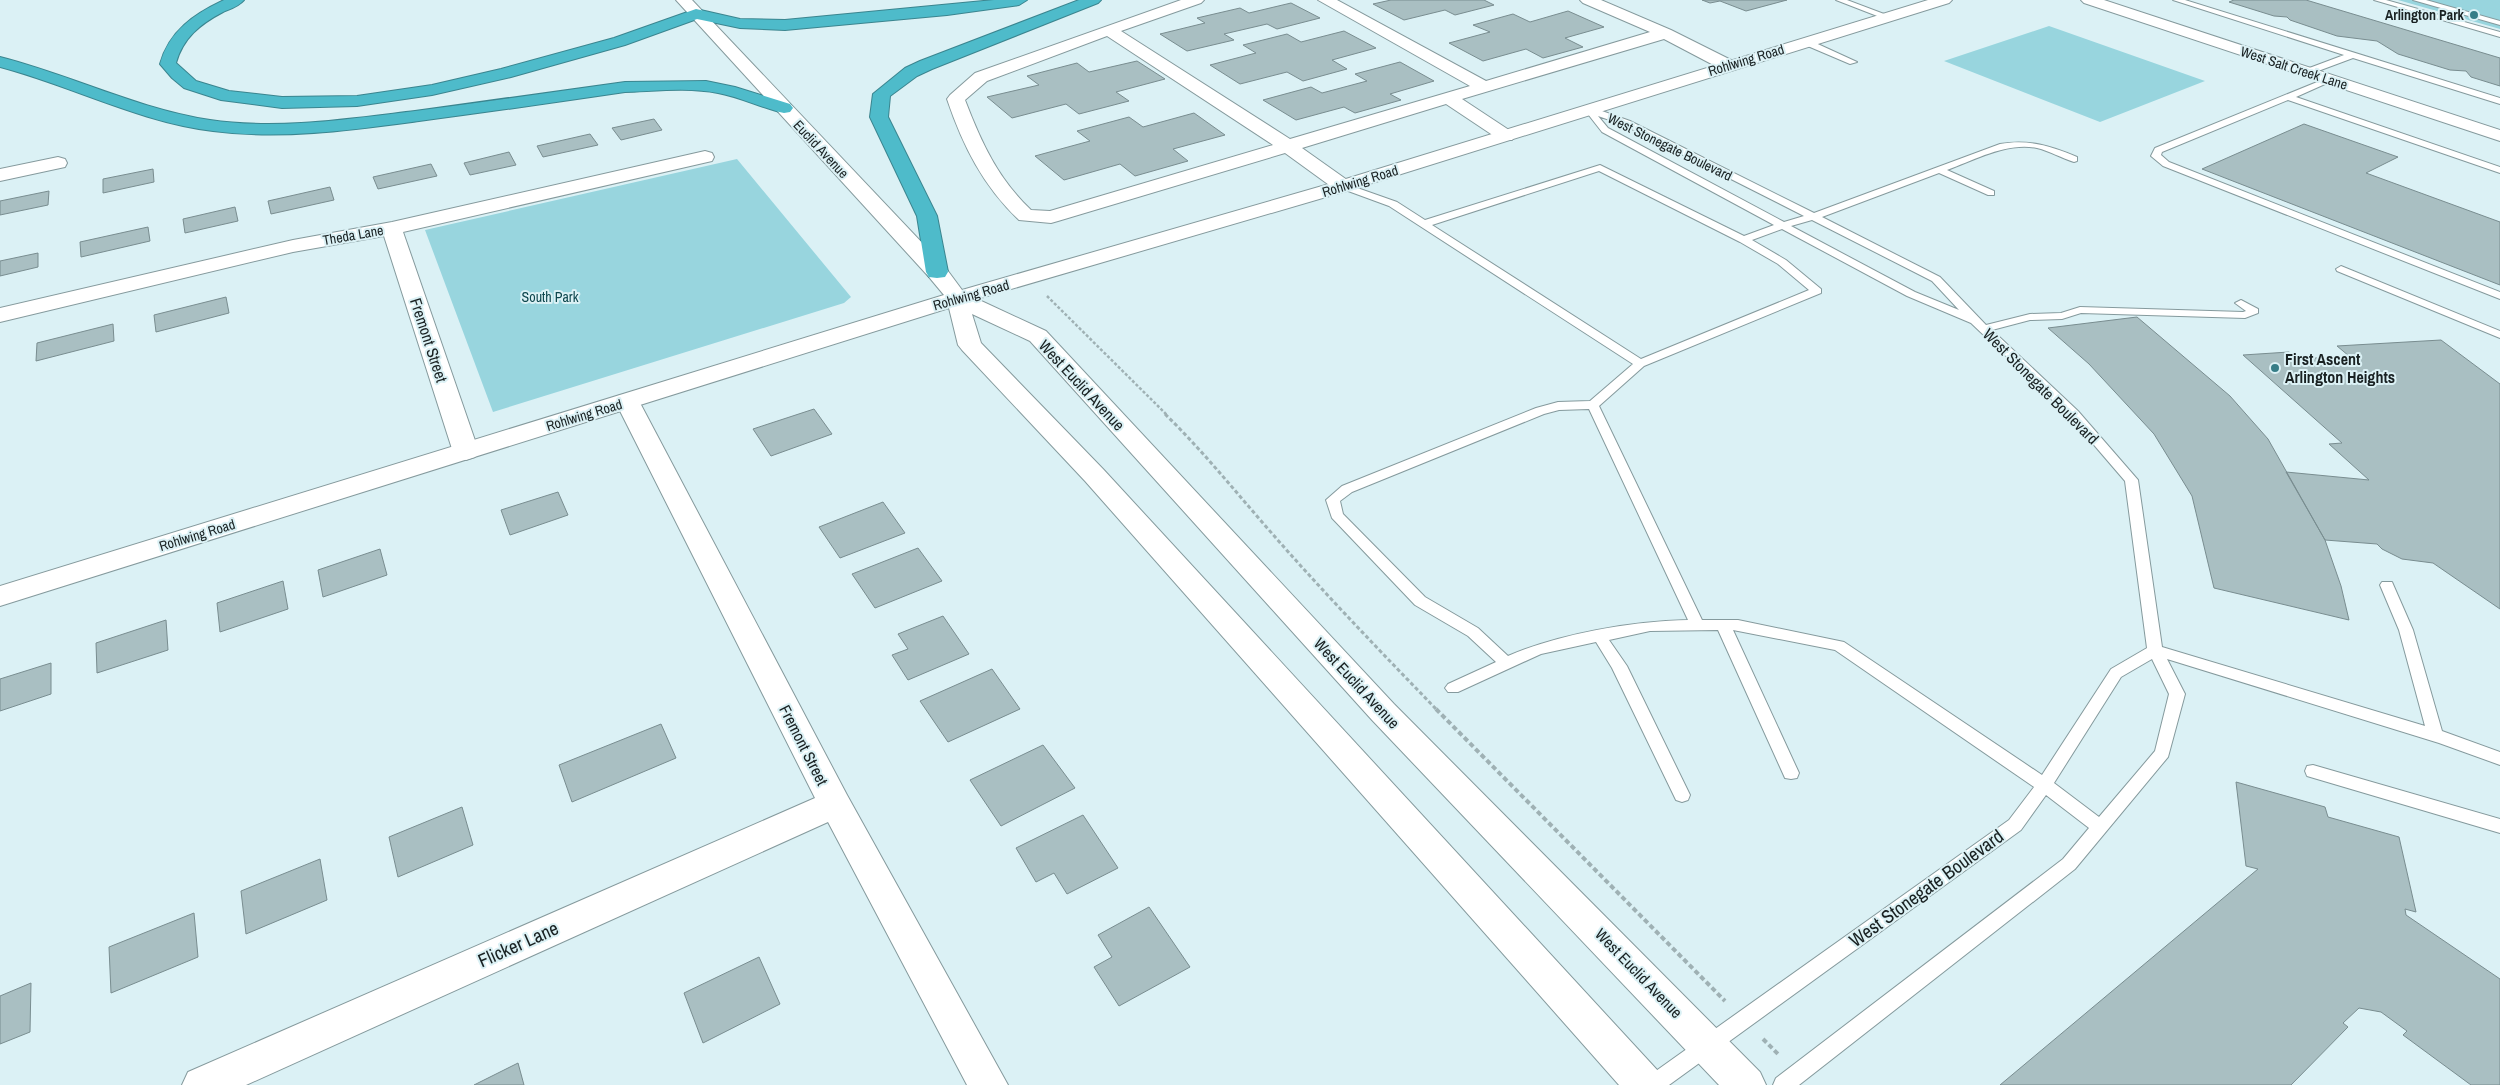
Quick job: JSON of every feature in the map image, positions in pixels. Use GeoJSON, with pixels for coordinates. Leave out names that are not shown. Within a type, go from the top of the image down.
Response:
{"type":"FeatureCollection","features":[{"type":"Feature","properties":{"kind":"highway"},"geometry":{"type":"LineString","coordinates":[[236,0],[200,19],[187,29],[176,41],[170,52],[168,64],[185,81],[209,92],[241,98],[295,104],[371,99],[423,93],[465,84],[630,39],[696,14],[717,21],[741,25],[775,26],[956,10],[1019,0]]}},
{"type":"Feature","properties":{"kind":"highway"},"geometry":{"type":"LineString","coordinates":[[937,272],[927,216],[879,117],[882,94],[911,72],[926,65],[1093,0]]}},
{"type":"Feature","properties":{"kind":"highway"},"geometry":{"type":"LineString","coordinates":[[0,62],[29,68],[149,112],[213,126],[281,129],[356,124],[625,87],[658,85],[696,85],[722,89],[784,108]]}},
{"type":"Feature","properties":{"kind":"street","name":"Euclid Avenue"},"geometry":{"type":"LineString","coordinates":[[684,0],[937,272],[957,298]]}},
{"type":"Feature","properties":{"kind":"street"},"geometry":{"type":"LineString","coordinates":[[1196,0],[1110,31],[1060,46],[981,77],[956,99],[978,157],[1008,200],[1026,216],[1051,217],[1448,98],[1482,86],[1665,33]]}},
{"type":"Feature","properties":{"kind":"street"},"geometry":{"type":"LineString","coordinates":[[1326,0],[1482,86]]}},
{"type":"Feature","properties":{"kind":"street"},"geometry":{"type":"LineString","coordinates":[[1588,0],[1665,33],[1728,66]]}},
{"type":"Feature","properties":{"kind":"street","name":"Rohlwing Road"},"geometry":{"type":"LineString","coordinates":[[0,596],[957,298],[1343,186],[1944,0]]}},
{"type":"Feature","properties":{"kind":"street","name":"West Salt Creek Lane"},"geometry":{"type":"LineString","coordinates":[[2089,0],[2500,136]]}},
{"type":"Feature","properties":{"kind":"street"},"geometry":{"type":"LineString","coordinates":[[1110,31],[1288,146],[1343,186]]}},
{"type":"Feature","properties":{"kind":"street"},"geometry":{"type":"LineString","coordinates":[[1448,98],[1506,136]]}},
{"type":"Feature","properties":{"kind":"street","name":"Theda Lane"},"geometry":{"type":"LineString","coordinates":[[0,315],[293,246],[392,228],[705,157]]}},
{"type":"Feature","properties":{"kind":"street"},"geometry":{"type":"LineString","coordinates":[[0,175],[58,163]]}},
{"type":"Feature","properties":{"kind":"street","name":"Fremont Street"},"geometry":{"type":"LineString","coordinates":[[392,228],[466,452]]}},
{"type":"Feature","properties":{"kind":"street"},"geometry":{"type":"LineString","coordinates":[[957,298],[970,345],[1094,475],[1644,1085]]}},
{"type":"Feature","properties":{"kind":"street","name":"West Euclid Avenue"},"geometry":{"type":"LineString","coordinates":[[957,298],[1038,336],[1383,712],[1746,1085]]}},
{"type":"Feature","properties":{"kind":"street","name":"Fremont Street"},"geometry":{"type":"LineString","coordinates":[[627,402],[835,804],[988,1085]]}},
{"type":"Feature","properties":{"kind":"street","name":"Flicker Lane"},"geometry":{"type":"LineString","coordinates":[[202,1085],[835,804]]}},
{"type":"Feature","properties":{"kind":"lane"},"geometry":{"type":"LineString","coordinates":[[1840,0],[1888,17]]}},
{"type":"Feature","properties":{"kind":"lane"},"geometry":{"type":"LineString","coordinates":[[2177,0],[2500,102]]}},
{"type":"Feature","properties":{"kind":"lane"},"geometry":{"type":"LineString","coordinates":[[2378,0],[2500,35]]}},
{"type":"Feature","properties":{"kind":"lane"},"geometry":{"type":"LineString","coordinates":[[2417,0],[2500,24]]}},
{"type":"Feature","properties":{"kind":"lane"},"geometry":{"type":"LineString","coordinates":[[1806,42],[1853,62]]}},
{"type":"Feature","properties":{"kind":"lane"},"geometry":{"type":"LineString","coordinates":[[2307,72],[2352,55]]}},
{"type":"Feature","properties":{"kind":"lane"},"geometry":{"type":"LineString","coordinates":[[2330,80],[2158,150],[2156,156],[2166,164],[2500,296]]}},
{"type":"Feature","properties":{"kind":"lane"},"geometry":{"type":"LineString","coordinates":[[2287,97],[2500,170]]}},
{"type":"Feature","properties":{"kind":"lane","name":"West Stonegate Boulevard"},"geometry":{"type":"LineString","coordinates":[[1588,109],[1627,123],[1936,280],[1980,325],[2074,414],[2131,480],[2143,554],[2155,650],[2177,694],[2162,753],[2069,864],[1783,1085]]}},
{"type":"Feature","properties":{"kind":"lane","name":"West Stonegate Boulevard"},"geometry":{"type":"LineString","coordinates":[[1588,109],[1605,130],[1911,294],[1980,325]]}},
{"type":"Feature","properties":{"kind":"lane"},"geometry":{"type":"LineString","coordinates":[[1744,240],[1783,225],[1813,217],[2000,146],[2022,142],[2039,145],[2074,159]]}},
{"type":"Feature","properties":{"kind":"lane"},"geometry":{"type":"LineString","coordinates":[[1424,224],[1600,168],[1744,240],[1782,262],[1817,291],[1640,364],[1593,405],[1558,406],[1519,419],[1347,489],[1333,500],[1337,515],[1420,601],[1473,632],[1506,663]]}},
{"type":"Feature","properties":{"kind":"lane"},"geometry":{"type":"LineString","coordinates":[[1939,170],[1991,193]]}},
{"type":"Feature","properties":{"kind":"lane"},"geometry":{"type":"LineString","coordinates":[[1343,186],[1393,204],[1640,364]]}},
{"type":"Feature","properties":{"kind":"lane"},"geometry":{"type":"LineString","coordinates":[[2342,269],[2500,335]]}},
{"type":"Feature","properties":{"kind":"lane"},"geometry":{"type":"LineString","coordinates":[[1980,325],[2030,317],[2062,316],[2080,310],[2245,315],[2254,311],[2241,304]]}},
{"type":"Feature","properties":{"kind":"lane"},"geometry":{"type":"LineString","coordinates":[[1593,405],[1697,626]]}},
{"type":"Feature","properties":{"kind":"lane"},"geometry":{"type":"LineString","coordinates":[[2387,586],[2406,630],[2435,735]]}},
{"type":"Feature","properties":{"kind":"lane"},"geometry":{"type":"LineString","coordinates":[[1723,625],[1791,773]]}},
{"type":"Feature","properties":{"kind":"lane"},"geometry":{"type":"LineString","coordinates":[[1453,688],[1538,649],[1650,626],[1738,625],[1839,646],[2044,786],[2100,827]]}},
{"type":"Feature","properties":{"kind":"lane"},"geometry":{"type":"LineString","coordinates":[[1599,636],[1619,666],[1682,796]]}},
{"type":"Feature","properties":{"kind":"lane"},"geometry":{"type":"LineString","coordinates":[[2155,650],[2435,735],[2500,759]]}},
{"type":"Feature","properties":{"kind":"lane","name":"West Stonegate Boulevard"},"geometry":{"type":"LineString","coordinates":[[1653,1085],[2015,825],[2044,786],[2116,673],[2155,650]]}},
{"type":"Feature","properties":{"kind":"lane"},"geometry":{"type":"LineString","coordinates":[[2313,771],[2500,826]]}},
{"type":"Feature","properties":{"kind":"green space","name":"Arlington Park"},"geometry":{"type":"Polygon","coordinates":[[[2398,0],[2500,0],[2500,29],[2398,0]]]}},
{"type":"Feature","properties":{"kind":"green space"},"geometry":{"type":"Polygon","coordinates":[[[2049,26],[2205,81],[2100,122],[1944,61],[2049,26]]]}},
{"type":"Feature","properties":{"kind":"green space","name":"South Park"},"geometry":{"type":"Polygon","coordinates":[[[737,159],[851,297],[844,303],[493,412],[425,230],[737,159]]]}},
{"type":"Feature","properties":{"kind":"building"},"geometry":{"type":"Polygon","coordinates":[[[1391,0],[1484,0],[1494,5],[1455,15],[1445,10],[1404,20],[1373,4],[1391,0]]]}},
{"type":"Feature","properties":{"kind":"building"},"geometry":{"type":"Polygon","coordinates":[[[1702,0],[1787,0],[1746,11],[1720,1],[1710,3],[1702,0]]]}},
{"type":"Feature","properties":{"kind":"building"},"geometry":{"type":"Polygon","coordinates":[[[2234,0],[2306,0],[2500,58],[2500,86],[2471,77],[2466,71],[2450,70],[2398,54],[2377,41],[2337,36],[2290,20],[2287,17],[2274,16],[2229,2],[2234,0]]]}},
{"type":"Feature","properties":{"kind":"building"},"geometry":{"type":"Polygon","coordinates":[[[1291,3],[1320,18],[1277,29],[1267,24],[1224,34],[1234,40],[1187,51],[1160,34],[1205,23],[1197,18],[1240,8],[1249,13],[1291,3]]]}},
{"type":"Feature","properties":{"kind":"building"},"geometry":{"type":"Polygon","coordinates":[[[1568,11],[1604,27],[1565,38],[1583,47],[1543,58],[1526,49],[1483,61],[1449,43],[1490,32],[1473,25],[1513,14],[1530,22],[1568,11]]]}},
{"type":"Feature","properties":{"kind":"building"},"geometry":{"type":"Polygon","coordinates":[[[1344,31],[1376,48],[1332,60],[1347,69],[1303,81],[1287,72],[1240,84],[1210,65],[1256,53],[1243,45],[1287,34],[1301,42],[1344,31]]]}},
{"type":"Feature","properties":{"kind":"building"},"geometry":{"type":"Polygon","coordinates":[[[1137,61],[1165,79],[1116,92],[1129,101],[1079,114],[1066,104],[1012,118],[987,97],[1039,85],[1027,76],[1077,63],[1089,72],[1137,61]]]}},
{"type":"Feature","properties":{"kind":"building"},"geometry":{"type":"Polygon","coordinates":[[[1400,62],[1434,81],[1390,94],[1401,100],[1355,113],[1344,107],[1296,120],[1263,100],[1311,87],[1322,93],[1367,81],[1355,74],[1400,62]]]}},
{"type":"Feature","properties":{"kind":"building"},"geometry":{"type":"Polygon","coordinates":[[[1194,113],[1225,135],[1173,149],[1188,161],[1135,176],[1120,164],[1064,180],[1035,156],[1090,141],[1077,131],[1129,117],[1143,127],[1194,113]]]}},
{"type":"Feature","properties":{"kind":"building"},"geometry":{"type":"Polygon","coordinates":[[[654,119],[662,130],[621,140],[612,128],[654,119]]]}},
{"type":"Feature","properties":{"kind":"building"},"geometry":{"type":"Polygon","coordinates":[[[2304,124],[2398,157],[2366,173],[2500,222],[2500,285],[2202,169],[2304,124]]]}},
{"type":"Feature","properties":{"kind":"building"},"geometry":{"type":"Polygon","coordinates":[[[590,134],[598,145],[543,157],[537,146],[590,134]]]}},
{"type":"Feature","properties":{"kind":"building"},"geometry":{"type":"Polygon","coordinates":[[[509,152],[516,165],[470,175],[464,163],[509,152]]]}},
{"type":"Feature","properties":{"kind":"building"},"geometry":{"type":"Polygon","coordinates":[[[431,164],[437,176],[378,189],[373,177],[431,164]]]}},
{"type":"Feature","properties":{"kind":"building"},"geometry":{"type":"Polygon","coordinates":[[[153,169],[154,182],[103,193],[103,179],[153,169]]]}},
{"type":"Feature","properties":{"kind":"building"},"geometry":{"type":"Polygon","coordinates":[[[330,187],[334,200],[271,214],[268,201],[330,187]]]}},
{"type":"Feature","properties":{"kind":"building"},"geometry":{"type":"Polygon","coordinates":[[[49,191],[48,205],[0,215],[0,201],[49,191]]]}},
{"type":"Feature","properties":{"kind":"building"},"geometry":{"type":"Polygon","coordinates":[[[235,207],[238,221],[185,233],[183,219],[235,207]]]}},
{"type":"Feature","properties":{"kind":"building"},"geometry":{"type":"Polygon","coordinates":[[[148,227],[150,241],[81,257],[80,242],[148,227]]]}},
{"type":"Feature","properties":{"kind":"building"},"geometry":{"type":"Polygon","coordinates":[[[38,253],[38,267],[0,276],[0,261],[38,253]]]}},
{"type":"Feature","properties":{"kind":"building"},"geometry":{"type":"Polygon","coordinates":[[[226,297],[229,313],[156,332],[154,315],[226,297]]]}},
{"type":"Feature","properties":{"kind":"building"},"geometry":{"type":"Polygon","coordinates":[[[2137,317],[2230,396],[2268,439],[2325,540],[2341,586],[2349,620],[2214,588],[2192,496],[2154,434],[2089,364],[2048,328],[2137,317]]]}},
{"type":"Feature","properties":{"kind":"building"},"geometry":{"type":"Polygon","coordinates":[[[113,324],[114,341],[36,361],[37,343],[113,324]]]}},
{"type":"Feature","properties":{"kind":"building"},"geometry":{"type":"Polygon","coordinates":[[[2441,340],[2500,384],[2500,609],[2433,563],[2402,559],[2382,549],[2377,544],[2325,540],[2286,472],[2369,480],[2329,444],[2342,443],[2243,355],[2289,352],[2299,359],[2349,356],[2337,346],[2441,340]]]}},
{"type":"Feature","properties":{"kind":"building"},"geometry":{"type":"Polygon","coordinates":[[[814,409],[832,434],[771,456],[753,429],[814,409]]]}},
{"type":"Feature","properties":{"kind":"building"},"geometry":{"type":"Polygon","coordinates":[[[558,492],[568,515],[510,535],[501,510],[558,492]]]}},
{"type":"Feature","properties":{"kind":"building"},"geometry":{"type":"Polygon","coordinates":[[[883,502],[905,533],[840,558],[819,527],[883,502]]]}},
{"type":"Feature","properties":{"kind":"building"},"geometry":{"type":"Polygon","coordinates":[[[918,548],[942,581],[875,608],[852,574],[918,548]]]}},
{"type":"Feature","properties":{"kind":"building"},"geometry":{"type":"Polygon","coordinates":[[[380,549],[387,575],[323,597],[318,570],[380,549]]]}},
{"type":"Feature","properties":{"kind":"building"},"geometry":{"type":"Polygon","coordinates":[[[283,581],[288,609],[220,632],[217,603],[283,581]]]}},
{"type":"Feature","properties":{"kind":"building"},"geometry":{"type":"Polygon","coordinates":[[[943,616],[969,654],[908,680],[892,655],[908,649],[898,634],[943,616]]]}},
{"type":"Feature","properties":{"kind":"building"},"geometry":{"type":"Polygon","coordinates":[[[166,620],[168,650],[97,673],[96,643],[166,620]]]}},
{"type":"Feature","properties":{"kind":"building"},"geometry":{"type":"Polygon","coordinates":[[[51,663],[51,694],[0,711],[0,679],[51,663]]]}},
{"type":"Feature","properties":{"kind":"building"},"geometry":{"type":"Polygon","coordinates":[[[992,669],[1020,709],[948,742],[920,701],[992,669]]]}},
{"type":"Feature","properties":{"kind":"building"},"geometry":{"type":"Polygon","coordinates":[[[661,724],[676,758],[572,802],[559,765],[661,724]]]}},
{"type":"Feature","properties":{"kind":"building"},"geometry":{"type":"Polygon","coordinates":[[[1043,745],[1075,788],[1001,826],[970,780],[1043,745]]]}},
{"type":"Feature","properties":{"kind":"building"},"geometry":{"type":"Polygon","coordinates":[[[2236,782],[2325,807],[2328,817],[2399,837],[2416,912],[2405,909],[2406,915],[2500,979],[2500,1085],[2471,1085],[2403,1035],[2407,1031],[2381,1012],[2359,1008],[2343,1023],[2348,1027],[2291,1085],[2000,1085],[2258,869],[2246,866],[2236,782]]]}},
{"type":"Feature","properties":{"kind":"building"},"geometry":{"type":"Polygon","coordinates":[[[462,807],[473,845],[398,877],[389,837],[462,807]]]}},
{"type":"Feature","properties":{"kind":"building"},"geometry":{"type":"Polygon","coordinates":[[[1083,815],[1118,868],[1067,894],[1054,873],[1036,882],[1016,848],[1083,815]]]}},
{"type":"Feature","properties":{"kind":"building"},"geometry":{"type":"Polygon","coordinates":[[[320,859],[327,900],[246,934],[241,891],[320,859]]]}},
{"type":"Feature","properties":{"kind":"building"},"geometry":{"type":"Polygon","coordinates":[[[1149,907],[1190,967],[1119,1006],[1094,967],[1112,957],[1098,935],[1149,907]]]}},
{"type":"Feature","properties":{"kind":"building"},"geometry":{"type":"Polygon","coordinates":[[[194,913],[198,957],[111,993],[109,947],[194,913]]]}},
{"type":"Feature","properties":{"kind":"building"},"geometry":{"type":"Polygon","coordinates":[[[759,957],[780,1004],[703,1043],[684,993],[759,957]]]}},
{"type":"Feature","properties":{"kind":"building"},"geometry":{"type":"Polygon","coordinates":[[[31,983],[30,1032],[0,1044],[0,996],[31,983]]]}},
{"type":"Feature","properties":{"kind":"building"},"geometry":{"type":"Polygon","coordinates":[[[518,1063],[524,1085],[474,1085],[518,1063]]]}},
{"type":"Feature","properties":{"kind":"place","name":"Arlington Park"},"geometry":{"type":"Point","coordinates":[2474,15]}},
{"type":"Feature","properties":{"kind":"place","name":"First Ascent Arlington Heights"},"geometry":{"type":"Point","coordinates":[2275,368]}}]}
